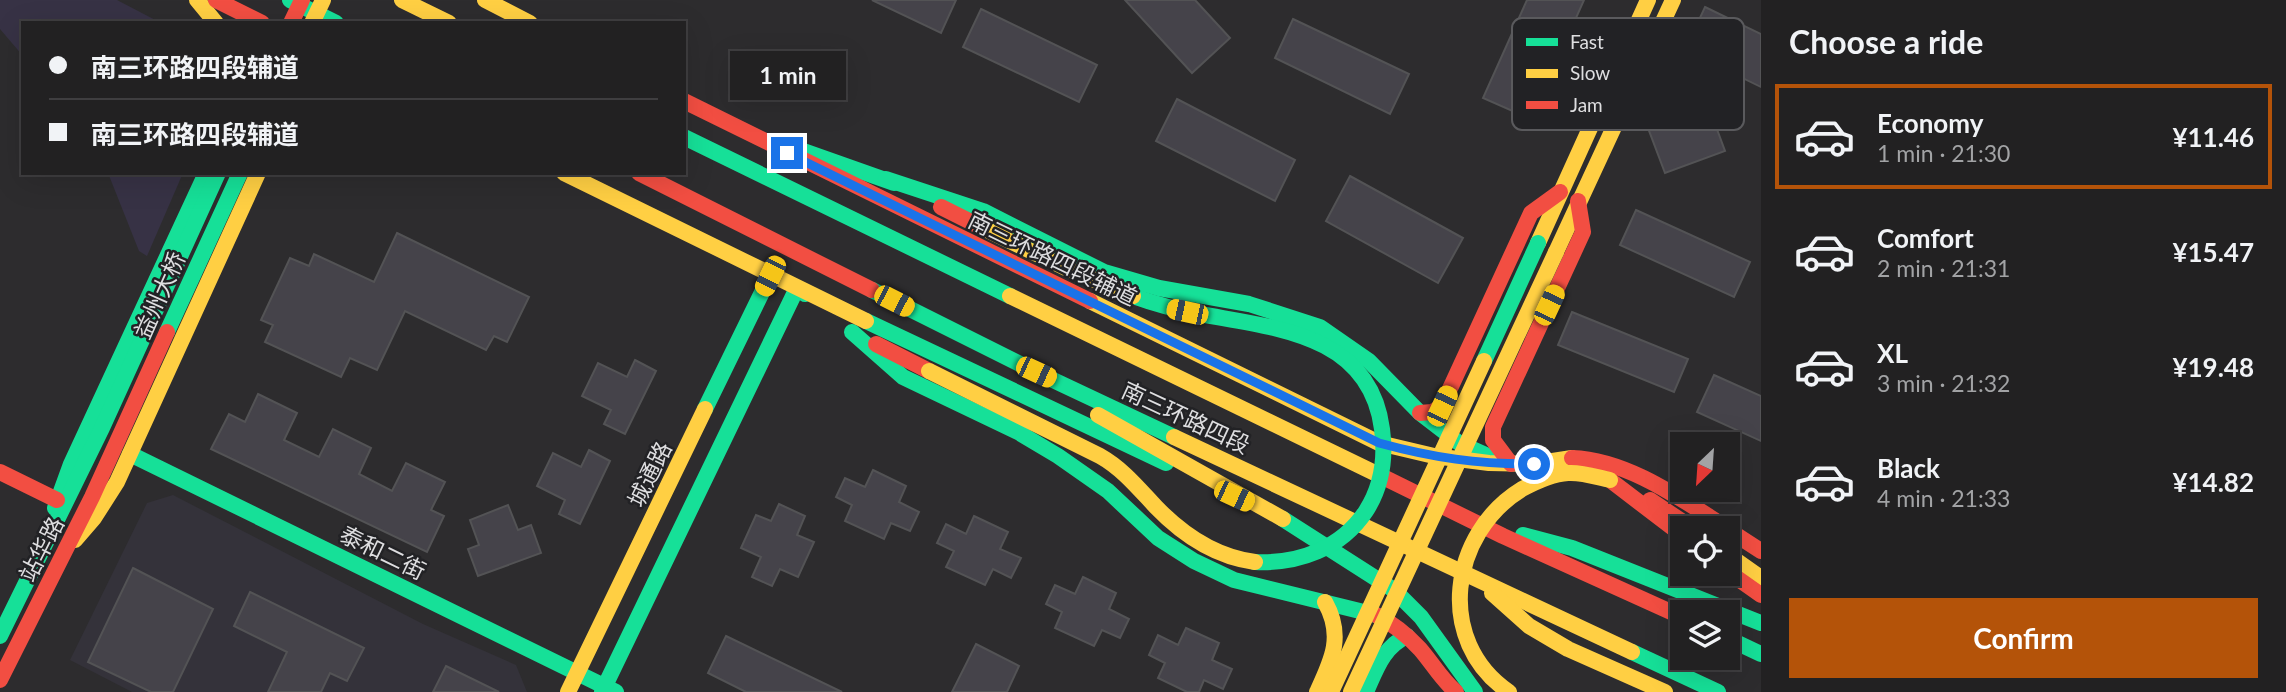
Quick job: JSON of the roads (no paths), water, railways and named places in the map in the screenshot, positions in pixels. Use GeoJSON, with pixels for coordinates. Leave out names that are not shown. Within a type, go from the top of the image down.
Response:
{"type":"FeatureCollection","features":[{"type":"Feature","properties":{"kind":"main road"},"geometry":{"type":"LineString","coordinates":[[197,0],[214,21]]}},
{"type":"Feature","properties":{"kind":"main road"},"geometry":{"type":"LineString","coordinates":[[216,0],[258,21]]}},
{"type":"Feature","properties":{"kind":"main road"},"geometry":{"type":"LineString","coordinates":[[290,0],[332,21]]}},
{"type":"Feature","properties":{"kind":"main road"},"geometry":{"type":"LineString","coordinates":[[292,21],[302,0]]}},
{"type":"Feature","properties":{"kind":"main road"},"geometry":{"type":"LineString","coordinates":[[313,21],[323,0]]}},
{"type":"Feature","properties":{"kind":"main road"},"geometry":{"type":"LineString","coordinates":[[402,0],[445,21]]}},
{"type":"Feature","properties":{"kind":"main road"},"geometry":{"type":"LineString","coordinates":[[485,0],[526,21]]}},
{"type":"Feature","properties":{"kind":"main road"},"geometry":{"type":"LineString","coordinates":[[1640,18],[1648,0]]}},
{"type":"Feature","properties":{"kind":"main road"},"geometry":{"type":"LineString","coordinates":[[1664,18],[1673,0]]}},
{"type":"Feature","properties":{"kind":"main road","name":"南三环路四段辅道"},"geometry":{"type":"LineString","coordinates":[[686,103],[1379,443],[1451,460],[1534,464],[1576,457],[1614,465],[1653,481],[1707,516]]}},
{"type":"Feature","properties":{"kind":"main road","name":"南三环路四段辅道"},"geometry":{"type":"LineString","coordinates":[[737,128],[984,211],[1104,272],[1159,288],[1249,304],[1320,327],[1369,361],[1420,413],[1459,443],[1486,457],[1511,464]]}},
{"type":"Feature","properties":{"kind":"main road"},"geometry":{"type":"LineString","coordinates":[[1331,692],[1588,130]]}},
{"type":"Feature","properties":{"kind":"main road"},"geometry":{"type":"LineString","coordinates":[[1351,692],[1612,130]]}},
{"type":"Feature","properties":{"kind":"main road"},"geometry":{"type":"LineString","coordinates":[[686,137],[1503,536],[1670,612]]}},
{"type":"Feature","properties":{"kind":"main road"},"geometry":{"type":"LineString","coordinates":[[48,542],[57,500],[71,464],[205,175]]}},
{"type":"Feature","properties":{"kind":"main road","name":"益州大桥"},"geometry":{"type":"LineString","coordinates":[[48,542],[217,175]]}},
{"type":"Feature","properties":{"kind":"main road","name":"益州大桥"},"geometry":{"type":"LineString","coordinates":[[84,513],[239,175]]}},
{"type":"Feature","properties":{"kind":"main road"},"geometry":{"type":"LineString","coordinates":[[65,551],[103,505],[117,482],[257,175]]}},
{"type":"Feature","properties":{"kind":"main road"},"geometry":{"type":"LineString","coordinates":[[568,175],[770,276],[1283,519]]}},
{"type":"Feature","properties":{"kind":"main road","name":"南三环路四段"},"geometry":{"type":"LineString","coordinates":[[643,175],[1036,372],[1718,692]]}},
{"type":"Feature","properties":{"kind":"main road","name":"南三环路四段辅道"},"geometry":{"type":"LineString","coordinates":[[852,332],[1112,463],[1167,518],[1195,540],[1253,564],[1272,565],[1305,558],[1334,544],[1354,527],[1372,500],[1384,467],[1384,433],[1379,408],[1363,377],[1335,351],[1308,336],[1161,306],[1116,291],[886,180]]}},
{"type":"Feature","properties":{"kind":"main road"},"geometry":{"type":"LineString","coordinates":[[1493,427],[1472,442],[1458,441],[1443,429],[1442,406],[1531,213],[1560,192]]}},
{"type":"Feature","properties":{"kind":"main road"},"geometry":{"type":"LineString","coordinates":[[1511,464],[1493,440],[1493,427],[1583,232],[1578,201]]}},
{"type":"Feature","properties":{"kind":"main road","name":"城通路"},"geometry":{"type":"LineString","coordinates":[[568,692],[770,276]]}},
{"type":"Feature","properties":{"kind":"main road"},"geometry":{"type":"LineString","coordinates":[[797,288],[903,377],[1018,432],[1068,463],[1108,491],[1158,538],[1194,561],[1234,580],[1378,615],[1407,636],[1421,650],[1443,681],[1456,692]]}},
{"type":"Feature","properties":{"kind":"main road"},"geometry":{"type":"LineString","coordinates":[[608,690],[797,288]]}},
{"type":"Feature","properties":{"kind":"main road"},"geometry":{"type":"LineString","coordinates":[[894,301],[1283,519],[1394,590],[1421,617],[1475,692]]}},
{"type":"Feature","properties":{"kind":"main road"},"geometry":{"type":"LineString","coordinates":[[1420,413],[1432,412],[1442,406]]}},
{"type":"Feature","properties":{"kind":"main road","name":"泰和二街"},"geometry":{"type":"LineString","coordinates":[[130,454],[608,690]]}},
{"type":"Feature","properties":{"kind":"main road"},"geometry":{"type":"LineString","coordinates":[[0,472],[57,500]]}},
{"type":"Feature","properties":{"kind":"main road"},"geometry":{"type":"LineString","coordinates":[[1509,692],[1482,666],[1470,645],[1460,620],[1457,597],[1460,570],[1467,550],[1495,511],[1517,492],[1565,473],[1610,480],[1636,492],[1673,516]]}},
{"type":"Feature","properties":{"kind":"main road"},"geometry":{"type":"LineString","coordinates":[[1610,480],[1670,525]]}},
{"type":"Feature","properties":{"kind":"main road","name":"站华路"},"geometry":{"type":"LineString","coordinates":[[0,680],[84,513]]}},
{"type":"Feature","properties":{"kind":"main road"},"geometry":{"type":"LineString","coordinates":[[1503,536],[1528,534],[1550,541],[1761,623]]}},
{"type":"Feature","properties":{"kind":"main road","name":"南三环路四段辅道"},"geometry":{"type":"LineString","coordinates":[[1740,537],[1761,551]]}},
{"type":"Feature","properties":{"kind":"main road","name":"站华路"},"geometry":{"type":"LineString","coordinates":[[0,636],[48,542]]}},
{"type":"Feature","properties":{"kind":"main road"},"geometry":{"type":"LineString","coordinates":[[1740,563],[1761,578]]}},
{"type":"Feature","properties":{"kind":"main road"},"geometry":{"type":"LineString","coordinates":[[1475,578],[1530,626],[1568,649],[1665,692]]}},
{"type":"Feature","properties":{"kind":"main road"},"geometry":{"type":"LineString","coordinates":[[1740,580],[1761,595]]}},
{"type":"Feature","properties":{"kind":"main road"},"geometry":{"type":"LineString","coordinates":[[1317,692],[1334,654],[1338,636],[1331,610],[1325,602]]}},
{"type":"Feature","properties":{"kind":"main road"},"geometry":{"type":"LineString","coordinates":[[1366,692],[1388,648],[1407,636]]}},
{"type":"Feature","properties":{"kind":"main road"},"geometry":{"type":"LineString","coordinates":[[1740,644],[1761,654]]}}]}
